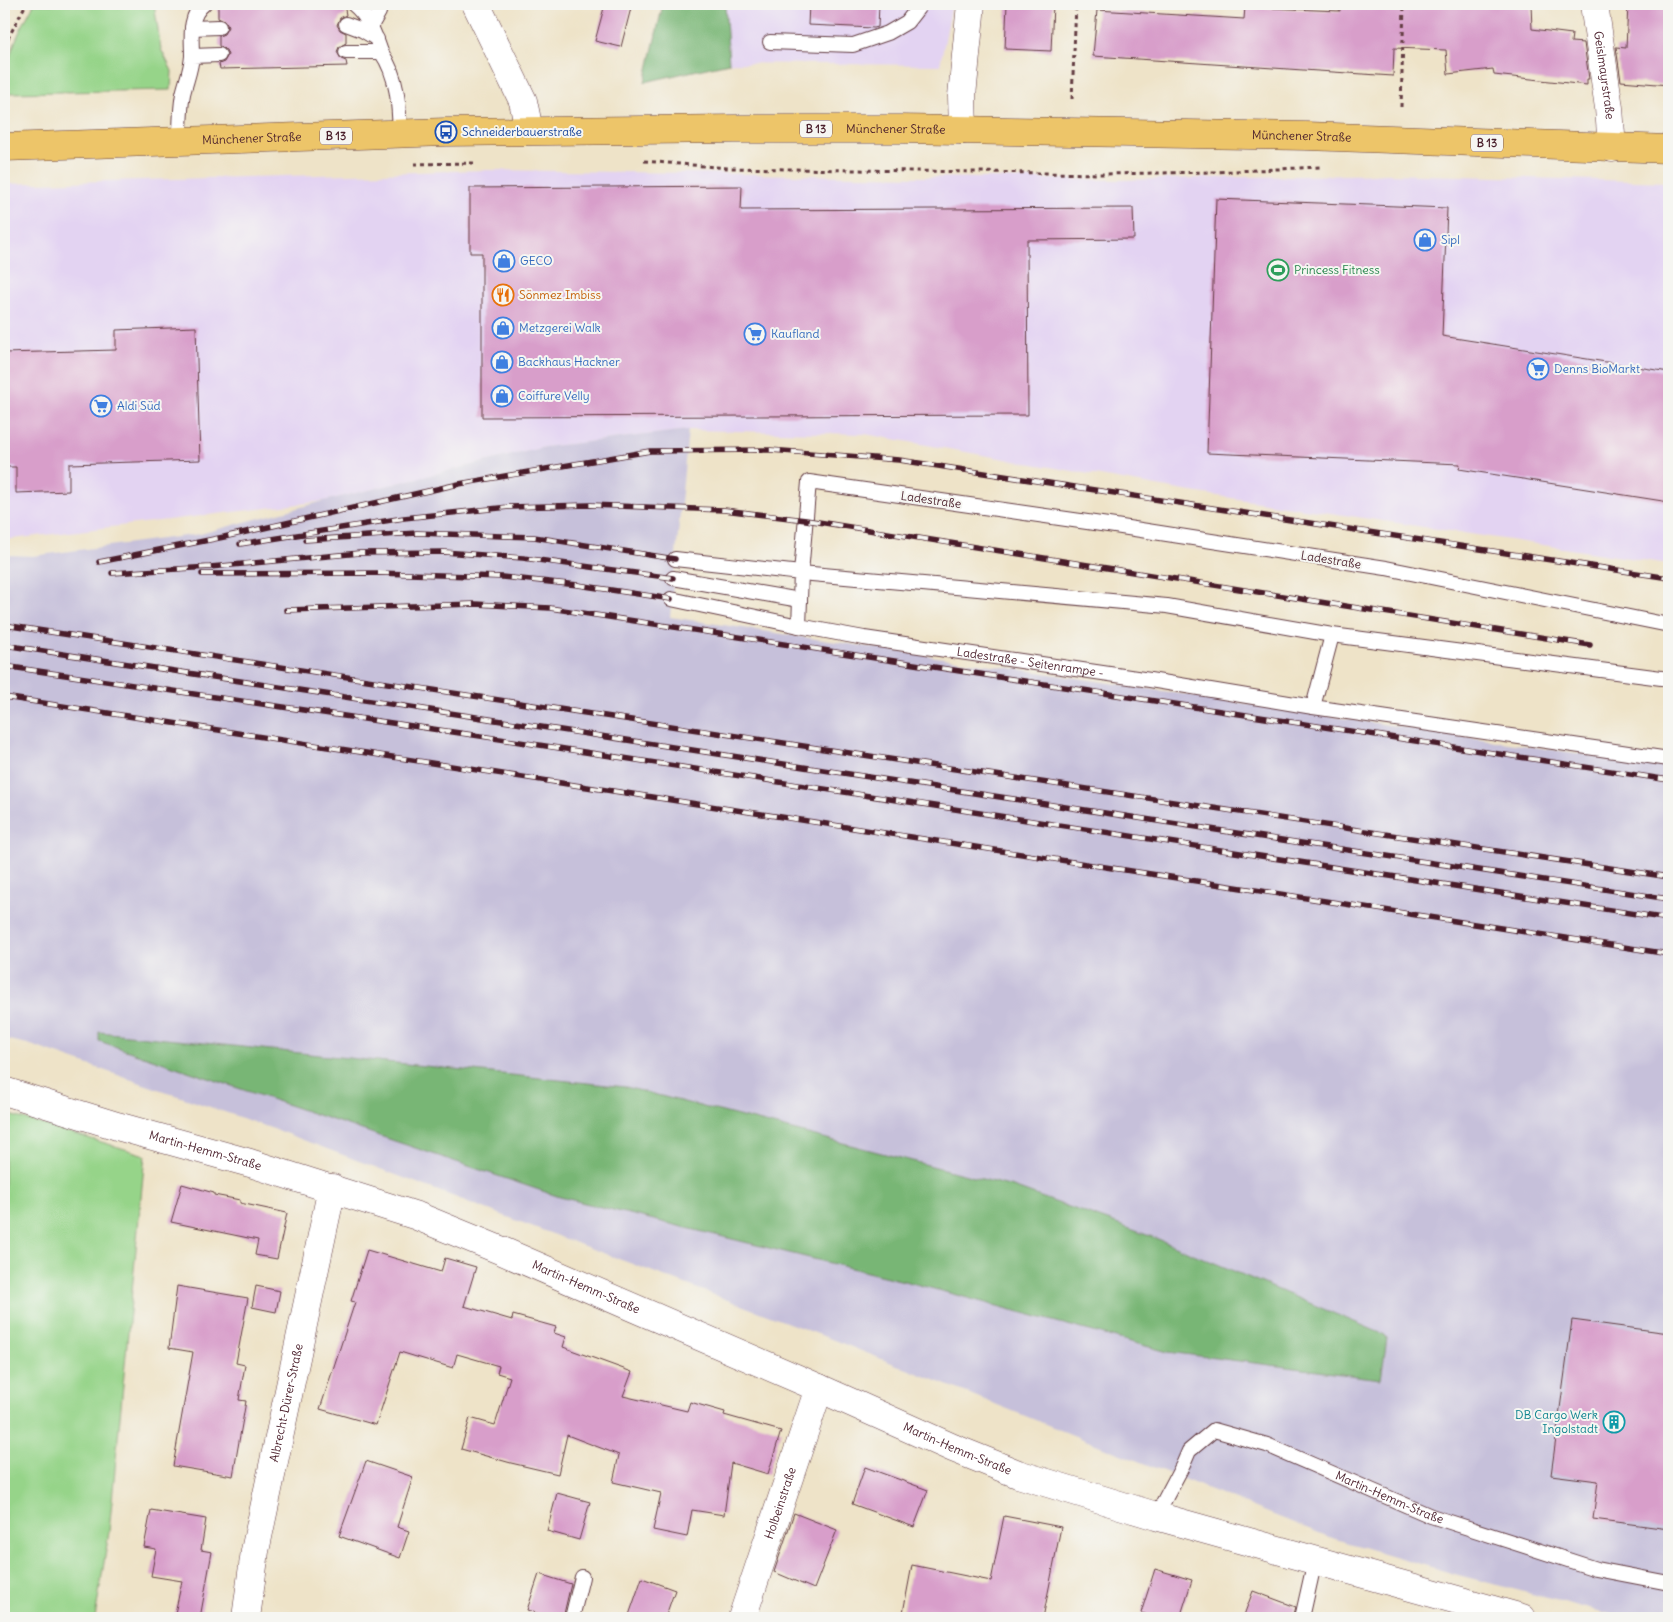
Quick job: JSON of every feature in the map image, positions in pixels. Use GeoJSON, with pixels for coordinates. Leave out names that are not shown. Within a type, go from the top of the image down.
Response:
{"type":"FeatureCollection","features":[{"type":"Feature","properties":{"kind":"main road","name":"Münchener Straße"},"geometry":{"type":"LineString","coordinates":[[4,147],[529,130],[754,129],[963,130],[1306,136],[1669,149]]}},
{"type":"Feature","properties":{"kind":"street"},"geometry":{"type":"LineString","coordinates":[[476,4],[524,101],[529,130]]}},
{"type":"Feature","properties":{"kind":"street"},"geometry":{"type":"LineString","coordinates":[[963,130],[962,96],[971,4]]}},
{"type":"Feature","properties":{"kind":"street","name":"Geislmayrstraße"},"geometry":{"type":"LineString","coordinates":[[1594,4],[1609,108],[1612,148]]}},
{"type":"Feature","properties":{"kind":"street","name":"Martin-Hemm-Straße"},"geometry":{"type":"LineString","coordinates":[[4,1091],[332,1188],[417,1216],[819,1388],[953,1448],[1018,1474],[1156,1516],[1522,1618]]}},
{"type":"Feature","properties":{"kind":"street","name":"Albrecht-Dürer-Straße"},"geometry":{"type":"LineString","coordinates":[[246,1618],[255,1551],[332,1188]]}},
{"type":"Feature","properties":{"kind":"street","name":"Holbeinstraße"},"geometry":{"type":"LineString","coordinates":[[742,1618],[819,1388]]}},
{"type":"Feature","properties":{"kind":"lane"},"geometry":{"type":"LineString","coordinates":[[353,4],[371,26],[387,60],[394,80],[398,102],[400,134]]}},
{"type":"Feature","properties":{"kind":"lane"},"geometry":{"type":"LineString","coordinates":[[371,26],[379,12],[380,4]]}},
{"type":"Feature","properties":{"kind":"lane"},"geometry":{"type":"LineString","coordinates":[[770,42],[853,45],[888,33],[907,22],[921,4]]}},
{"type":"Feature","properties":{"kind":"lane"},"geometry":{"type":"LineString","coordinates":[[180,142],[180,110],[191,70],[192,28],[197,6]]}},
{"type":"Feature","properties":{"kind":"lane"},"geometry":{"type":"LineString","coordinates":[[346,24],[362,30],[379,45]]}},
{"type":"Feature","properties":{"kind":"lane"},"geometry":{"type":"LineString","coordinates":[[192,28],[219,27]]}},
{"type":"Feature","properties":{"kind":"lane"},"geometry":{"type":"LineString","coordinates":[[346,52],[379,45]]}},
{"type":"Feature","properties":{"kind":"lane"},"geometry":{"type":"LineString","coordinates":[[192,56],[219,55]]}},
{"type":"Feature","properties":{"kind":"lane","name":"Ladestraße"},"geometry":{"type":"LineString","coordinates":[[800,573],[809,482],[1115,526],[1386,568],[1669,625]]}},
{"type":"Feature","properties":{"kind":"lane"},"geometry":{"type":"LineString","coordinates":[[675,559],[800,573],[1167,606],[1332,635],[1669,680]]}},
{"type":"Feature","properties":{"kind":"lane"},"geometry":{"type":"LineString","coordinates":[[799,626],[800,573]]}},
{"type":"Feature","properties":{"kind":"lane"},"geometry":{"type":"LineString","coordinates":[[674,578],[800,600]]}},
{"type":"Feature","properties":{"kind":"lane","name":"Ladestraße - Seitenrampe -"},"geometry":{"type":"LineString","coordinates":[[671,599],[799,626],[873,639],[1150,680],[1313,707]]}},
{"type":"Feature","properties":{"kind":"lane"},"geometry":{"type":"LineString","coordinates":[[1332,635],[1313,707],[1669,759]]}},
{"type":"Feature","properties":{"kind":"lane","name":"Martin-Hemm-Straße"},"geometry":{"type":"LineString","coordinates":[[1156,1516],[1183,1465],[1188,1451],[1214,1430],[1268,1445],[1431,1516],[1596,1569],[1669,1582]]}},
{"type":"Feature","properties":{"kind":"lane"},"geometry":{"type":"LineString","coordinates":[[1302,1618],[1315,1560]]}},
{"type":"Feature","properties":{"kind":"lane"},"geometry":{"type":"LineString","coordinates":[[572,1618],[582,1577]]}},
{"type":"Feature","properties":{"kind":"path"},"geometry":{"type":"LineString","coordinates":[[4,46],[26,4]]}},
{"type":"Feature","properties":{"kind":"path"},"geometry":{"type":"LineString","coordinates":[[1072,99],[1076,4]]}},
{"type":"Feature","properties":{"kind":"path"},"geometry":{"type":"LineString","coordinates":[[1401,107],[1404,4]]}},
{"type":"Feature","properties":{"kind":"path"},"geometry":{"type":"LineString","coordinates":[[673,163],[728,168],[1103,174],[1326,167]]}},
{"type":"Feature","properties":{"kind":"shaded area"},"geometry":{"type":"Polygon","coordinates":[[[725,4],[952,4],[940,65],[729,63],[725,4]]]}},
{"type":"Feature","properties":{"kind":"shaded area"},"geometry":{"type":"Polygon","coordinates":[[[488,170],[1117,180],[1390,174],[1669,182],[1669,564],[1185,491],[865,434],[688,430],[545,447],[324,501],[4,540],[4,184],[488,170]]]}},
{"type":"Feature","properties":{"kind":"shaded area"},"geometry":{"type":"Polygon","coordinates":[[[688,430],[670,617],[1669,767],[1669,1618],[1625,1618],[1458,1575],[1329,1537],[839,1342],[282,1132],[28,1044],[4,1039],[4,555],[33,556],[200,534],[324,501],[545,447],[688,430]]]}},
{"type":"Feature","properties":{"kind":"green space"},"geometry":{"type":"Polygon","coordinates":[[[34,4],[154,4],[161,49],[172,71],[171,90],[8,93],[7,70],[13,47],[34,4]]]}},
{"type":"Feature","properties":{"kind":"green space"},"geometry":{"type":"Polygon","coordinates":[[[663,4],[725,4],[729,63],[645,82],[663,4]]]}},
{"type":"Feature","properties":{"kind":"green space"},"geometry":{"type":"Polygon","coordinates":[[[99,1032],[626,1087],[1013,1187],[1158,1239],[1385,1335],[1387,1338],[1381,1379],[1168,1352],[912,1283],[560,1197],[99,1041],[99,1032]]]}},
{"type":"Feature","properties":{"kind":"green space"},"geometry":{"type":"Polygon","coordinates":[[[4,1113],[145,1155],[109,1532],[95,1618],[4,1618],[4,1113]]]}},
{"type":"Feature","properties":{"kind":"building"},"geometry":{"type":"Polygon","coordinates":[[[218,4],[344,4],[346,15],[340,18],[337,25],[340,30],[346,33],[346,43],[339,47],[337,52],[341,59],[346,61],[347,66],[220,69],[219,64],[224,62],[228,55],[226,50],[219,46],[219,36],[224,34],[228,27],[226,22],[218,18],[218,4]]]}},
{"type":"Feature","properties":{"kind":"building"},"geometry":{"type":"Polygon","coordinates":[[[605,4],[632,4],[621,47],[595,41],[605,4]]]}},
{"type":"Feature","properties":{"kind":"building"},"geometry":{"type":"Polygon","coordinates":[[[809,4],[879,4],[878,27],[808,25],[809,4]]]}},
{"type":"Feature","properties":{"kind":"building"},"geometry":{"type":"Polygon","coordinates":[[[1007,4],[1053,4],[1051,51],[1005,49],[1007,4]]]}},
{"type":"Feature","properties":{"kind":"building"},"geometry":{"type":"Polygon","coordinates":[[[1340,4],[1531,4],[1532,29],[1572,34],[1571,42],[1584,43],[1589,79],[1587,79],[1587,85],[1494,75],[1493,69],[1448,74],[1446,50],[1394,48],[1393,76],[1093,56],[1097,10],[1244,19],[1245,7],[1340,11],[1340,4]]]}},
{"type":"Feature","properties":{"kind":"building"},"geometry":{"type":"Polygon","coordinates":[[[1628,4],[1669,4],[1669,85],[1621,81],[1616,47],[1626,48],[1628,4]]]}},
{"type":"Feature","properties":{"kind":"building","name":"Kaufland"},"geometry":{"type":"Polygon","coordinates":[[[742,186],[741,210],[1133,208],[1134,239],[1027,240],[1028,415],[482,417],[482,253],[470,253],[470,188],[742,186]]]}},
{"type":"Feature","properties":{"kind":"building"},"geometry":{"type":"Polygon","coordinates":[[[1216,199],[1447,208],[1442,336],[1669,372],[1669,502],[1459,469],[1460,464],[1207,453],[1216,199]]]}},
{"type":"Feature","properties":{"kind":"building","name":"Aldi Süd"},"geometry":{"type":"Polygon","coordinates":[[[196,327],[200,460],[69,464],[69,491],[16,493],[16,467],[4,467],[4,353],[116,350],[116,330],[196,327]]]}},
{"type":"Feature","properties":{"kind":"building"},"geometry":{"type":"Polygon","coordinates":[[[182,1184],[214,1193],[214,1195],[240,1200],[240,1203],[287,1213],[277,1259],[255,1255],[258,1240],[171,1222],[182,1184]]]}},
{"type":"Feature","properties":{"kind":"building"},"geometry":{"type":"Polygon","coordinates":[[[367,1250],[441,1272],[445,1258],[476,1267],[464,1306],[512,1320],[513,1315],[556,1327],[554,1333],[566,1337],[563,1347],[632,1372],[623,1396],[687,1411],[690,1402],[725,1412],[724,1415],[781,1431],[768,1474],[731,1463],[724,1515],[692,1510],[687,1537],[653,1530],[661,1493],[613,1482],[619,1455],[567,1435],[558,1474],[461,1449],[470,1418],[495,1425],[510,1377],[497,1373],[499,1366],[457,1354],[453,1368],[400,1352],[376,1425],[320,1409],[355,1302],[351,1301],[367,1250]]]}},
{"type":"Feature","properties":{"kind":"building"},"geometry":{"type":"Polygon","coordinates":[[[177,1286],[248,1298],[236,1363],[245,1365],[239,1400],[246,1401],[233,1476],[173,1466],[193,1352],[169,1348],[177,1286]]]}},
{"type":"Feature","properties":{"kind":"building"},"geometry":{"type":"Polygon","coordinates":[[[256,1286],[280,1291],[276,1312],[252,1307],[256,1286]]]}},
{"type":"Feature","properties":{"kind":"building","name":"DB Cargo Werk Ingolstadt"},"geometry":{"type":"Polygon","coordinates":[[[1572,1320],[1669,1333],[1669,1529],[1593,1519],[1598,1481],[1551,1475],[1572,1320]]]}},
{"type":"Feature","properties":{"kind":"building"},"geometry":{"type":"Polygon","coordinates":[[[366,1461],[413,1477],[397,1527],[409,1531],[400,1558],[339,1536],[366,1461]]]}},
{"type":"Feature","properties":{"kind":"building"},"geometry":{"type":"Polygon","coordinates":[[[865,1467],[928,1490],[914,1527],[852,1504],[865,1467]]]}},
{"type":"Feature","properties":{"kind":"building"},"geometry":{"type":"Polygon","coordinates":[[[557,1493],[590,1502],[579,1540],[547,1531],[557,1493]]]}},
{"type":"Feature","properties":{"kind":"building"},"geometry":{"type":"Polygon","coordinates":[[[151,1510],[206,1519],[201,1550],[212,1552],[200,1618],[174,1618],[182,1581],[151,1576],[156,1549],[144,1547],[151,1510]]]}},
{"type":"Feature","properties":{"kind":"building"},"geometry":{"type":"Polygon","coordinates":[[[794,1513],[837,1530],[814,1589],[774,1572],[794,1513]]]}},
{"type":"Feature","properties":{"kind":"building"},"geometry":{"type":"Polygon","coordinates":[[[1004,1516],[1061,1527],[1043,1618],[902,1618],[912,1565],[991,1581],[1004,1516]]]}},
{"type":"Feature","properties":{"kind":"building"},"geometry":{"type":"Polygon","coordinates":[[[1155,1569],[1192,1580],[1180,1618],[1159,1618],[1141,1613],[1155,1569]]]}},
{"type":"Feature","properties":{"kind":"building"},"geometry":{"type":"Polygon","coordinates":[[[539,1574],[571,1584],[563,1618],[552,1618],[527,1610],[539,1574]]]}},
{"type":"Feature","properties":{"kind":"building"},"geometry":{"type":"Polygon","coordinates":[[[642,1578],[675,1590],[665,1618],[628,1618],[642,1578]]]}},
{"type":"Feature","properties":{"kind":"building"},"geometry":{"type":"Polygon","coordinates":[[[1253,1591],[1296,1607],[1293,1618],[1243,1618],[1253,1591]]]}},
{"type":"Feature","properties":{"kind":"railway"},"geometry":{"type":"LineString","coordinates":[[99,562],[224,537],[459,484],[650,451],[770,450],[899,460],[1669,578]]}},
{"type":"Feature","properties":{"kind":"railway"},"geometry":{"type":"LineString","coordinates":[[240,544],[404,518],[509,507],[590,505],[724,510],[806,520],[1590,645]]}},
{"type":"Feature","properties":{"kind":"railway"},"geometry":{"type":"LineString","coordinates":[[305,540],[417,533],[534,537],[675,559]]}},
{"type":"Feature","properties":{"kind":"railway"},"geometry":{"type":"LineString","coordinates":[[112,573],[210,567],[360,553],[444,552],[523,558],[673,578]]}},
{"type":"Feature","properties":{"kind":"railway"},"geometry":{"type":"LineString","coordinates":[[202,574],[378,573],[502,577],[578,585],[671,599]]}},
{"type":"Feature","properties":{"kind":"railway"},"geometry":{"type":"LineString","coordinates":[[286,610],[475,604],[550,608],[1669,780]]}},
{"type":"Feature","properties":{"kind":"railway"},"geometry":{"type":"LineString","coordinates":[[4,625],[1669,877]]}},
{"type":"Feature","properties":{"kind":"railway"},"geometry":{"type":"LineString","coordinates":[[4,645],[1669,899]]}},
{"type":"Feature","properties":{"kind":"railway"},"geometry":{"type":"LineString","coordinates":[[4,666],[487,737],[1669,919]]}},
{"type":"Feature","properties":{"kind":"railway"},"geometry":{"type":"LineString","coordinates":[[4,697],[1669,954]]}},
{"type":"Feature","properties":{"kind":"place","name":"Schneiderbauerstraße"},"geometry":{"type":"Point","coordinates":[446,132]}},
{"type":"Feature","properties":{"kind":"place","name":"Sipl"},"geometry":{"type":"Point","coordinates":[1425,240]}},
{"type":"Feature","properties":{"kind":"place","name":"GECO"},"geometry":{"type":"Point","coordinates":[504,261]}},
{"type":"Feature","properties":{"kind":"place","name":"Princess Fitness"},"geometry":{"type":"Point","coordinates":[1278,270]}},
{"type":"Feature","properties":{"kind":"place","name":"Sönmez Imbiss"},"geometry":{"type":"Point","coordinates":[503,295]}},
{"type":"Feature","properties":{"kind":"place","name":"Metzgerei Walk"},"geometry":{"type":"Point","coordinates":[503,328]}},
{"type":"Feature","properties":{"kind":"place","name":"Kaufland"},"geometry":{"type":"Point","coordinates":[755,334]}},
{"type":"Feature","properties":{"kind":"place","name":"Backhaus Hackner"},"geometry":{"type":"Point","coordinates":[502,362]}},
{"type":"Feature","properties":{"kind":"place","name":"Denns BioMarkt"},"geometry":{"type":"Point","coordinates":[1538,369]}},
{"type":"Feature","properties":{"kind":"place","name":"Coiffure Velly"},"geometry":{"type":"Point","coordinates":[502,396]}},
{"type":"Feature","properties":{"kind":"place","name":"Aldi Süd"},"geometry":{"type":"Point","coordinates":[101,406]}},
{"type":"Feature","properties":{"kind":"place","name":"DB Cargo Werk Ingolstadt"},"geometry":{"type":"Point","coordinates":[1614,1422]}}]}
